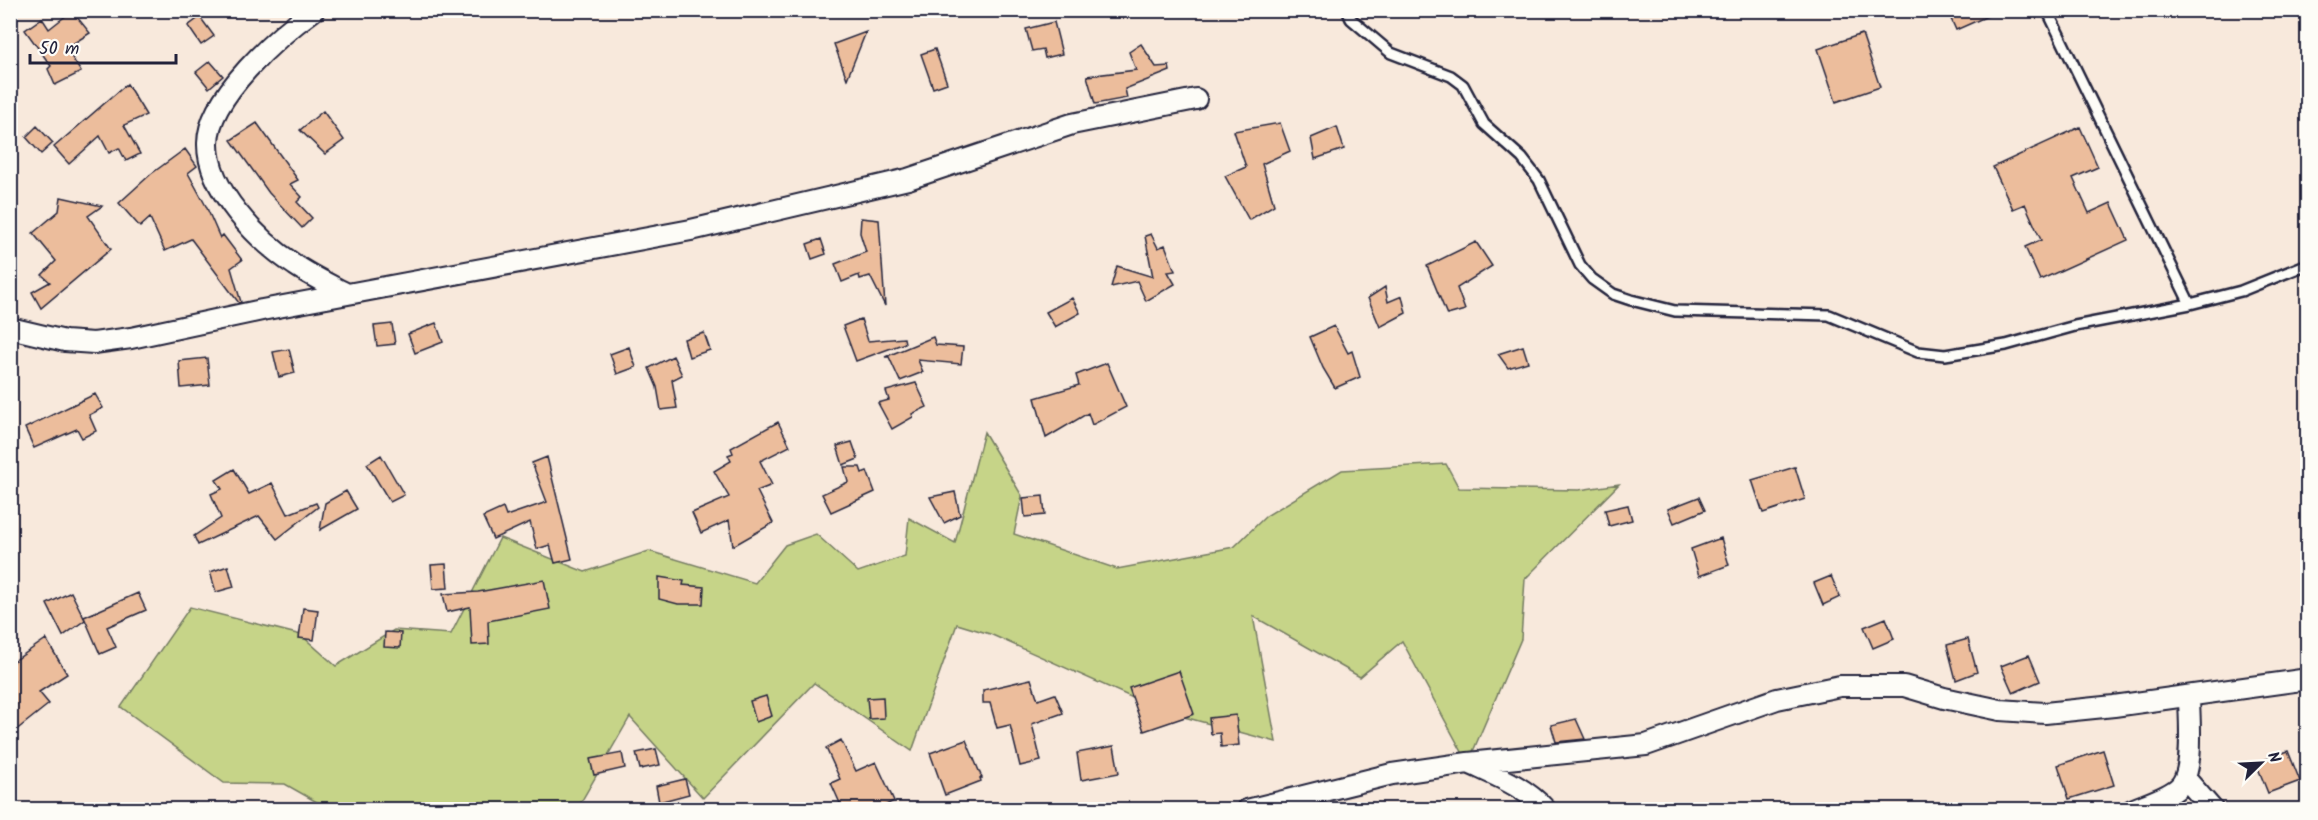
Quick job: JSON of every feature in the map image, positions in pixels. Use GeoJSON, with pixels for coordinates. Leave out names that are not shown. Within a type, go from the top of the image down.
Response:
{"type":"FeatureCollection","features":[{"type":"Feature","properties":{"kind":"street"},"geometry":{"type":"LineString","coordinates":[[314,10],[287,29],[253,62],[218,108],[208,141],[211,170],[232,205],[266,244],[295,266],[347,294]]}},
{"type":"Feature","properties":{"kind":"street"},"geometry":{"type":"LineString","coordinates":[[10,328],[64,341],[94,343],[131,338],[347,294],[691,230],[908,179],[1072,124],[1196,99]]}},
{"type":"Feature","properties":{"kind":"street"},"geometry":{"type":"LineString","coordinates":[[1247,810],[1392,774],[1468,763],[1646,745],[1777,699],[1840,686],[1904,686],[1944,698],[2000,710],[2045,713],[2307,679]]}},
{"type":"Feature","properties":{"kind":"street"},"geometry":{"type":"LineString","coordinates":[[2132,810],[2179,788],[2185,778],[2189,752],[2189,696]]}},
{"type":"Feature","properties":{"kind":"street"},"geometry":{"type":"LineString","coordinates":[[1468,763],[1521,787],[1533,795],[1546,810]]}},
{"type":"Feature","properties":{"kind":"street"},"geometry":{"type":"LineString","coordinates":[[2185,778],[2213,810]]}},
{"type":"Feature","properties":{"kind":"lane"},"geometry":{"type":"LineString","coordinates":[[1347,10],[1352,19],[1391,53],[1451,76],[1463,85],[1484,124],[1522,158],[1539,180],[1580,265],[1599,284],[1614,294],[1631,300],[1675,311],[1829,315],[1918,352],[1945,355],[2006,345],[2075,326],[2190,304],[2241,291],[2307,264]]}},
{"type":"Feature","properties":{"kind":"lane"},"geometry":{"type":"LineString","coordinates":[[2048,10],[2190,304]]}},
{"type":"Feature","properties":{"kind":"green space"},"geometry":{"type":"Polygon","coordinates":[[[984,432],[1022,496],[1014,534],[1117,569],[1234,547],[1266,516],[1342,470],[1446,464],[1459,488],[1579,490],[1619,484],[1525,579],[1521,639],[1468,763],[1402,641],[1360,677],[1253,616],[1276,742],[1162,711],[990,634],[957,624],[912,751],[814,683],[703,798],[630,717],[577,809],[329,809],[285,784],[224,783],[121,707],[190,607],[301,635],[336,666],[394,630],[451,634],[500,538],[585,572],[649,551],[755,583],[785,545],[816,534],[858,572],[905,556],[909,518],[955,543],[984,432]]]}},
{"type":"Feature","properties":{"kind":"building"},"geometry":{"type":"Polygon","coordinates":[[[1947,10],[2001,10],[1956,30],[1947,10]]]}},
{"type":"Feature","properties":{"kind":"building"},"geometry":{"type":"Polygon","coordinates":[[[72,11],[90,33],[66,48],[81,72],[55,85],[48,69],[51,66],[25,30],[42,18],[49,29],[72,11]]]}},
{"type":"Feature","properties":{"kind":"building"},"geometry":{"type":"Polygon","coordinates":[[[200,17],[214,36],[201,45],[188,26],[200,17]]]}},
{"type":"Feature","properties":{"kind":"building"},"geometry":{"type":"Polygon","coordinates":[[[1054,22],[1062,54],[1045,58],[1043,49],[1032,51],[1026,29],[1054,22]]]}},
{"type":"Feature","properties":{"kind":"building"},"geometry":{"type":"Polygon","coordinates":[[[866,32],[847,79],[834,44],[866,32]]]}},
{"type":"Feature","properties":{"kind":"building"},"geometry":{"type":"Polygon","coordinates":[[[1862,34],[1880,87],[1836,102],[1818,49],[1862,34]]]}},
{"type":"Feature","properties":{"kind":"building"},"geometry":{"type":"Polygon","coordinates":[[[1141,44],[1156,67],[1169,66],[1170,71],[1125,89],[1127,98],[1095,104],[1087,76],[1136,70],[1129,52],[1141,44]]]}},
{"type":"Feature","properties":{"kind":"building"},"geometry":{"type":"Polygon","coordinates":[[[935,49],[947,83],[933,88],[921,54],[935,49]]]}},
{"type":"Feature","properties":{"kind":"building"},"geometry":{"type":"Polygon","coordinates":[[[210,61],[223,76],[209,88],[196,72],[210,61]]]}},
{"type":"Feature","properties":{"kind":"building"},"geometry":{"type":"Polygon","coordinates":[[[127,84],[146,115],[124,125],[140,154],[126,161],[119,148],[109,153],[100,136],[69,164],[54,147],[127,84]]]}},
{"type":"Feature","properties":{"kind":"building"},"geometry":{"type":"Polygon","coordinates":[[[323,111],[344,140],[325,154],[300,130],[323,111]]]}},
{"type":"Feature","properties":{"kind":"building"},"geometry":{"type":"Polygon","coordinates":[[[257,123],[298,180],[290,184],[302,197],[297,202],[312,218],[302,228],[269,193],[231,140],[257,123]]]}},
{"type":"Feature","properties":{"kind":"building"},"geometry":{"type":"Polygon","coordinates":[[[1280,123],[1290,151],[1262,164],[1274,205],[1249,220],[1225,176],[1246,167],[1234,131],[1280,123]]]}},
{"type":"Feature","properties":{"kind":"building"},"geometry":{"type":"Polygon","coordinates":[[[37,126],[53,143],[41,154],[26,137],[37,126]]]}},
{"type":"Feature","properties":{"kind":"building"},"geometry":{"type":"Polygon","coordinates":[[[1337,127],[1344,149],[1315,159],[1311,138],[1337,127]]]}},
{"type":"Feature","properties":{"kind":"building"},"geometry":{"type":"Polygon","coordinates":[[[2080,127],[2098,167],[2073,178],[2089,213],[2111,203],[2128,240],[2040,280],[2025,247],[2041,240],[2025,204],[2013,209],[1993,167],[2080,127]]]}},
{"type":"Feature","properties":{"kind":"building"},"geometry":{"type":"Polygon","coordinates":[[[185,149],[197,166],[188,173],[220,238],[223,235],[242,260],[231,268],[241,302],[239,303],[191,239],[165,251],[150,218],[140,227],[119,203],[151,174],[185,149]]]}},
{"type":"Feature","properties":{"kind":"building"},"geometry":{"type":"Polygon","coordinates":[[[61,197],[102,206],[88,216],[111,249],[41,308],[32,292],[50,282],[42,275],[56,261],[33,233],[59,211],[61,197]]]}},
{"type":"Feature","properties":{"kind":"building"},"geometry":{"type":"Polygon","coordinates":[[[861,218],[879,220],[885,306],[870,276],[860,279],[859,275],[842,282],[835,264],[866,252],[860,233],[861,218]]]}},
{"type":"Feature","properties":{"kind":"building"},"geometry":{"type":"Polygon","coordinates":[[[1151,234],[1158,248],[1165,245],[1175,271],[1168,272],[1175,284],[1146,301],[1137,281],[1111,287],[1117,266],[1153,277],[1145,236],[1151,234]]]}},
{"type":"Feature","properties":{"kind":"building"},"geometry":{"type":"Polygon","coordinates":[[[821,239],[826,254],[812,259],[807,244],[821,239]]]}},
{"type":"Feature","properties":{"kind":"building"},"geometry":{"type":"Polygon","coordinates":[[[1476,242],[1492,266],[1457,288],[1465,310],[1447,315],[1427,266],[1476,242]]]}},
{"type":"Feature","properties":{"kind":"building"},"geometry":{"type":"Polygon","coordinates":[[[1385,287],[1388,302],[1402,296],[1406,313],[1380,327],[1368,298],[1385,287]]]}},
{"type":"Feature","properties":{"kind":"building"},"geometry":{"type":"Polygon","coordinates":[[[1072,298],[1080,313],[1055,327],[1046,312],[1072,298]]]}},
{"type":"Feature","properties":{"kind":"building"},"geometry":{"type":"Polygon","coordinates":[[[861,319],[868,341],[904,338],[905,343],[856,361],[843,326],[861,319]]]}},
{"type":"Feature","properties":{"kind":"building"},"geometry":{"type":"Polygon","coordinates":[[[436,323],[443,342],[415,353],[408,334],[436,323]]]}},
{"type":"Feature","properties":{"kind":"building"},"geometry":{"type":"Polygon","coordinates":[[[392,324],[395,344],[377,346],[374,326],[392,324]]]}},
{"type":"Feature","properties":{"kind":"building"},"geometry":{"type":"Polygon","coordinates":[[[1334,326],[1348,353],[1352,351],[1360,377],[1335,388],[1323,368],[1310,337],[1334,326]]]}},
{"type":"Feature","properties":{"kind":"building"},"geometry":{"type":"Polygon","coordinates":[[[704,333],[710,350],[689,357],[684,339],[704,333]]]}},
{"type":"Feature","properties":{"kind":"building"},"geometry":{"type":"Polygon","coordinates":[[[933,337],[936,345],[963,347],[961,364],[918,360],[923,372],[900,381],[889,357],[885,357],[933,337]]]}},
{"type":"Feature","properties":{"kind":"building"},"geometry":{"type":"Polygon","coordinates":[[[1523,346],[1528,362],[1508,368],[1498,354],[1523,346]]]}},
{"type":"Feature","properties":{"kind":"building"},"geometry":{"type":"Polygon","coordinates":[[[629,347],[636,367],[617,374],[610,354],[629,347]]]}},
{"type":"Feature","properties":{"kind":"building"},"geometry":{"type":"Polygon","coordinates":[[[289,349],[295,373],[279,377],[273,352],[289,349]]]}},
{"type":"Feature","properties":{"kind":"building"},"geometry":{"type":"Polygon","coordinates":[[[673,356],[682,375],[672,380],[677,408],[661,410],[657,387],[649,368],[673,356]]]}},
{"type":"Feature","properties":{"kind":"building"},"geometry":{"type":"Polygon","coordinates":[[[207,358],[210,385],[181,388],[179,361],[207,358]]]}},
{"type":"Feature","properties":{"kind":"building"},"geometry":{"type":"Polygon","coordinates":[[[1107,363],[1126,407],[1092,425],[1088,413],[1046,438],[1035,398],[1079,385],[1076,375],[1107,363]]]}},
{"type":"Feature","properties":{"kind":"building"},"geometry":{"type":"Polygon","coordinates":[[[916,383],[927,407],[912,414],[913,417],[892,429],[878,403],[889,400],[886,391],[916,383]]]}},
{"type":"Feature","properties":{"kind":"building"},"geometry":{"type":"Polygon","coordinates":[[[95,394],[103,408],[89,415],[96,431],[82,438],[77,429],[34,448],[25,428],[95,394]]]}},
{"type":"Feature","properties":{"kind":"building"},"geometry":{"type":"Polygon","coordinates":[[[778,422],[790,446],[760,461],[772,485],[757,491],[773,523],[733,546],[729,520],[701,533],[692,513],[729,497],[714,471],[731,461],[728,455],[733,453],[731,448],[778,422]]]}},
{"type":"Feature","properties":{"kind":"building"},"geometry":{"type":"Polygon","coordinates":[[[852,442],[858,459],[843,465],[837,446],[852,442]]]}},
{"type":"Feature","properties":{"kind":"building"},"geometry":{"type":"Polygon","coordinates":[[[381,455],[404,495],[390,502],[367,464],[381,455]]]}},
{"type":"Feature","properties":{"kind":"building"},"geometry":{"type":"Polygon","coordinates":[[[547,457],[572,559],[555,563],[550,545],[537,549],[530,522],[493,539],[483,517],[503,508],[506,516],[547,502],[532,463],[547,457]]]}},
{"type":"Feature","properties":{"kind":"building"},"geometry":{"type":"Polygon","coordinates":[[[844,467],[860,467],[862,473],[867,471],[875,492],[831,512],[822,494],[848,482],[844,467]]]}},
{"type":"Feature","properties":{"kind":"building"},"geometry":{"type":"Polygon","coordinates":[[[1795,467],[1805,499],[1763,513],[1752,480],[1795,467]]]}},
{"type":"Feature","properties":{"kind":"building"},"geometry":{"type":"Polygon","coordinates":[[[234,469],[249,494],[272,483],[288,514],[316,503],[318,507],[277,539],[259,516],[198,545],[194,536],[221,518],[211,494],[222,489],[216,480],[234,469]]]}},
{"type":"Feature","properties":{"kind":"building"},"geometry":{"type":"Polygon","coordinates":[[[346,491],[357,509],[320,530],[325,503],[346,491]]]}},
{"type":"Feature","properties":{"kind":"building"},"geometry":{"type":"Polygon","coordinates":[[[955,492],[960,515],[944,523],[930,497],[955,492]]]}},
{"type":"Feature","properties":{"kind":"building"},"geometry":{"type":"Polygon","coordinates":[[[1043,496],[1045,515],[1025,517],[1023,498],[1043,496]]]}},
{"type":"Feature","properties":{"kind":"building"},"geometry":{"type":"Polygon","coordinates":[[[1699,497],[1705,510],[1674,523],[1668,509],[1699,497]]]}},
{"type":"Feature","properties":{"kind":"building"},"geometry":{"type":"Polygon","coordinates":[[[1628,505],[1632,520],[1609,526],[1605,510],[1628,505]]]}},
{"type":"Feature","properties":{"kind":"building"},"geometry":{"type":"Polygon","coordinates":[[[1721,538],[1729,565],[1699,576],[1691,549],[1721,538]]]}},
{"type":"Feature","properties":{"kind":"building"},"geometry":{"type":"Polygon","coordinates":[[[446,564],[448,588],[433,589],[431,565],[446,564]]]}},
{"type":"Feature","properties":{"kind":"building"},"geometry":{"type":"Polygon","coordinates":[[[228,566],[234,587],[216,592],[210,572],[228,566]]]}},
{"type":"Feature","properties":{"kind":"building"},"geometry":{"type":"Polygon","coordinates":[[[1831,576],[1840,597],[1823,605],[1814,583],[1831,576]]]}},
{"type":"Feature","properties":{"kind":"building"},"geometry":{"type":"Polygon","coordinates":[[[659,577],[684,581],[683,585],[704,587],[703,604],[678,604],[659,599],[659,577]]]}},
{"type":"Feature","properties":{"kind":"building"},"geometry":{"type":"Polygon","coordinates":[[[544,580],[550,609],[488,621],[489,644],[472,645],[470,607],[447,612],[443,594],[478,592],[544,580]]]}},
{"type":"Feature","properties":{"kind":"building"},"geometry":{"type":"Polygon","coordinates":[[[71,592],[85,620],[63,636],[47,604],[71,592]]]}},
{"type":"Feature","properties":{"kind":"building"},"geometry":{"type":"Polygon","coordinates":[[[138,593],[146,610],[107,627],[116,647],[100,654],[84,617],[138,593]]]}},
{"type":"Feature","properties":{"kind":"building"},"geometry":{"type":"Polygon","coordinates":[[[303,608],[318,610],[314,640],[299,638],[303,608]]]}},
{"type":"Feature","properties":{"kind":"building"},"geometry":{"type":"Polygon","coordinates":[[[1886,618],[1894,639],[1873,648],[1864,627],[1886,618]]]}},
{"type":"Feature","properties":{"kind":"building"},"geometry":{"type":"Polygon","coordinates":[[[385,632],[401,633],[400,648],[384,647],[385,632]]]}},
{"type":"Feature","properties":{"kind":"building"},"geometry":{"type":"Polygon","coordinates":[[[46,639],[67,674],[39,692],[49,704],[10,735],[10,664],[46,639]]]}},
{"type":"Feature","properties":{"kind":"building"},"geometry":{"type":"Polygon","coordinates":[[[1968,639],[1977,672],[1956,680],[1947,645],[1968,639]]]}},
{"type":"Feature","properties":{"kind":"building"},"geometry":{"type":"Polygon","coordinates":[[[2029,655],[2040,681],[2013,693],[2001,666],[2029,655]]]}},
{"type":"Feature","properties":{"kind":"building"},"geometry":{"type":"Polygon","coordinates":[[[1179,671],[1194,714],[1144,731],[1129,688],[1179,671]]]}},
{"type":"Feature","properties":{"kind":"building"},"geometry":{"type":"Polygon","coordinates":[[[1031,679],[1038,700],[1055,694],[1063,713],[1032,724],[1041,761],[1020,766],[1010,725],[997,728],[990,703],[983,703],[983,690],[1031,679]]]}},
{"type":"Feature","properties":{"kind":"building"},"geometry":{"type":"Polygon","coordinates":[[[766,696],[772,716],[756,722],[750,701],[766,696]]]}},
{"type":"Feature","properties":{"kind":"building"},"geometry":{"type":"Polygon","coordinates":[[[883,697],[884,718],[869,719],[867,698],[883,697]]]}},
{"type":"Feature","properties":{"kind":"building"},"geometry":{"type":"Polygon","coordinates":[[[1236,715],[1239,745],[1221,747],[1220,733],[1211,734],[1209,718],[1236,715]]]}},
{"type":"Feature","properties":{"kind":"building"},"geometry":{"type":"Polygon","coordinates":[[[1576,719],[1585,739],[1556,742],[1551,725],[1576,719]]]}},
{"type":"Feature","properties":{"kind":"building"},"geometry":{"type":"Polygon","coordinates":[[[841,740],[856,771],[876,762],[894,801],[876,810],[843,810],[831,783],[840,779],[826,748],[841,740]]]}},
{"type":"Feature","properties":{"kind":"building"},"geometry":{"type":"Polygon","coordinates":[[[966,740],[982,778],[980,778],[981,781],[945,795],[930,753],[966,740]]]}},
{"type":"Feature","properties":{"kind":"building"},"geometry":{"type":"Polygon","coordinates":[[[1114,746],[1119,773],[1081,780],[1077,753],[1114,746]]]}},
{"type":"Feature","properties":{"kind":"building"},"geometry":{"type":"Polygon","coordinates":[[[656,749],[660,765],[640,769],[636,753],[656,749]]]}},
{"type":"Feature","properties":{"kind":"building"},"geometry":{"type":"Polygon","coordinates":[[[2103,750],[2114,785],[2069,799],[2058,765],[2103,750]]]}},
{"type":"Feature","properties":{"kind":"building"},"geometry":{"type":"Polygon","coordinates":[[[2288,751],[2300,781],[2268,793],[2256,763],[2288,751]]]}},
{"type":"Feature","properties":{"kind":"building"},"geometry":{"type":"Polygon","coordinates":[[[622,753],[625,768],[594,775],[590,759],[622,753]]]}},
{"type":"Feature","properties":{"kind":"building"},"geometry":{"type":"Polygon","coordinates":[[[685,779],[689,794],[659,802],[656,786],[685,779]]]}}]}
